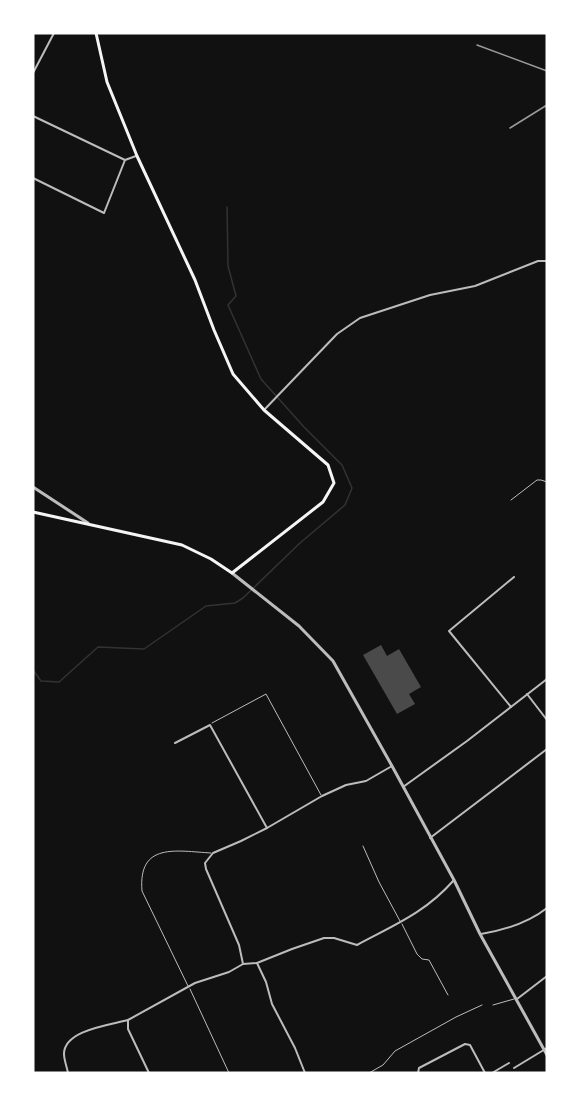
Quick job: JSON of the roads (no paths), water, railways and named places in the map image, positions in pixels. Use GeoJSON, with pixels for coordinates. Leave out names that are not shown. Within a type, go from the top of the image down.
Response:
{"type":"FeatureCollection","features":[{"type":"Feature","properties":{"kind":"main road"},"geometry":{"type":"LineString","coordinates":[[33,512],[182,545],[211,559],[232,573],[323,502],[334,483],[328,465],[264,410],[233,374],[195,280],[137,156],[107,82],[96,33]]}},
{"type":"Feature","properties":{"kind":"street"},"geometry":{"type":"LineString","coordinates":[[33,73],[54,33]]}},
{"type":"Feature","properties":{"kind":"street"},"geometry":{"type":"LineString","coordinates":[[33,116],[125,160],[137,156]]}},
{"type":"Feature","properties":{"kind":"street"},"geometry":{"type":"LineString","coordinates":[[33,178],[104,213],[125,160]]}},
{"type":"Feature","properties":{"kind":"street"},"geometry":{"type":"LineString","coordinates":[[264,410],[337,334],[360,318],[430,294],[475,286],[538,261],[547,261]]}},
{"type":"Feature","properties":{"kind":"street"},"geometry":{"type":"LineString","coordinates":[[33,487],[90,524]]}},
{"type":"Feature","properties":{"kind":"street"},"geometry":{"type":"LineString","coordinates":[[232,573],[307,633],[333,661],[404,787],[480,934],[546,1049],[547,1055]]}},
{"type":"Feature","properties":{"kind":"street"},"geometry":{"type":"LineString","coordinates":[[511,707],[448,631],[514,577]]}},
{"type":"Feature","properties":{"kind":"street"},"geometry":{"type":"LineString","coordinates":[[404,787],[547,680]]}},
{"type":"Feature","properties":{"kind":"street"},"geometry":{"type":"LineString","coordinates":[[527,694],[547,720]]}},
{"type":"Feature","properties":{"kind":"street"},"geometry":{"type":"LineString","coordinates":[[176,743],[210,725],[267,828]]}},
{"type":"Feature","properties":{"kind":"street"},"geometry":{"type":"LineString","coordinates":[[430,838],[547,749]]}},
{"type":"Feature","properties":{"kind":"street"},"geometry":{"type":"LineString","coordinates":[[243,964],[239,945],[213,888],[205,863],[213,853],[267,828],[322,796],[346,785],[366,781],[392,766]]}},
{"type":"Feature","properties":{"kind":"street"},"geometry":{"type":"LineString","coordinates":[[68,1073],[64,1053],[70,1041],[78,1033],[128,1020],[195,983],[229,972],[243,964],[257,963],[324,938],[357,945],[416,914],[429,905],[454,880]]}},
{"type":"Feature","properties":{"kind":"street"},"geometry":{"type":"LineString","coordinates":[[480,934],[525,922],[547,908]]}},
{"type":"Feature","properties":{"kind":"street"},"geometry":{"type":"LineString","coordinates":[[257,963],[266,982],[272,1004],[295,1047],[305,1073]]}},
{"type":"Feature","properties":{"kind":"street"},"geometry":{"type":"LineString","coordinates":[[517,999],[547,976]]}},
{"type":"Feature","properties":{"kind":"street"},"geometry":{"type":"LineString","coordinates":[[128,1020],[128,1029],[149,1073]]}},
{"type":"Feature","properties":{"kind":"street"},"geometry":{"type":"LineString","coordinates":[[418,1073],[419,1068],[465,1044],[470,1045],[485,1073]]}},
{"type":"Feature","properties":{"kind":"street"},"geometry":{"type":"LineString","coordinates":[[513,1068],[546,1049]]}},
{"type":"Feature","properties":{"kind":"street"},"geometry":{"type":"LineString","coordinates":[[492,1073],[509,1063]]}},
{"type":"Feature","properties":{"kind":"lane"},"geometry":{"type":"LineString","coordinates":[[512,500],[537,480],[547,482]]}},
{"type":"Feature","properties":{"kind":"lane"},"geometry":{"type":"LineString","coordinates":[[210,725],[266,694],[322,796]]}},
{"type":"Feature","properties":{"kind":"lane"},"geometry":{"type":"LineString","coordinates":[[363,846],[417,954],[422,959],[429,960],[448,995]]}},
{"type":"Feature","properties":{"kind":"lane"},"geometry":{"type":"LineString","coordinates":[[213,853],[164,851],[152,856],[145,864],[141,877],[142,891],[229,1073]]}},
{"type":"Feature","properties":{"kind":"lane"},"geometry":{"type":"LineString","coordinates":[[493,1005],[517,999]]}},
{"type":"Feature","properties":{"kind":"lane"},"geometry":{"type":"LineString","coordinates":[[369,1073],[383,1065],[395,1051],[456,1017],[483,1005]]}},
{"type":"Feature","properties":{"kind":"waterway"},"geometry":{"type":"LineString","coordinates":[[33,670],[41,681],[59,682],[98,647],[144,649],[206,606],[235,603],[345,505],[352,488],[342,465],[261,379],[228,305],[236,296],[228,266],[227,207]]}},
{"type":"Feature","properties":{"kind":"railway"},"geometry":{"type":"LineString","coordinates":[[477,45],[547,71]]}},
{"type":"Feature","properties":{"kind":"railway"},"geometry":{"type":"LineString","coordinates":[[510,128],[547,105]]}}]}
